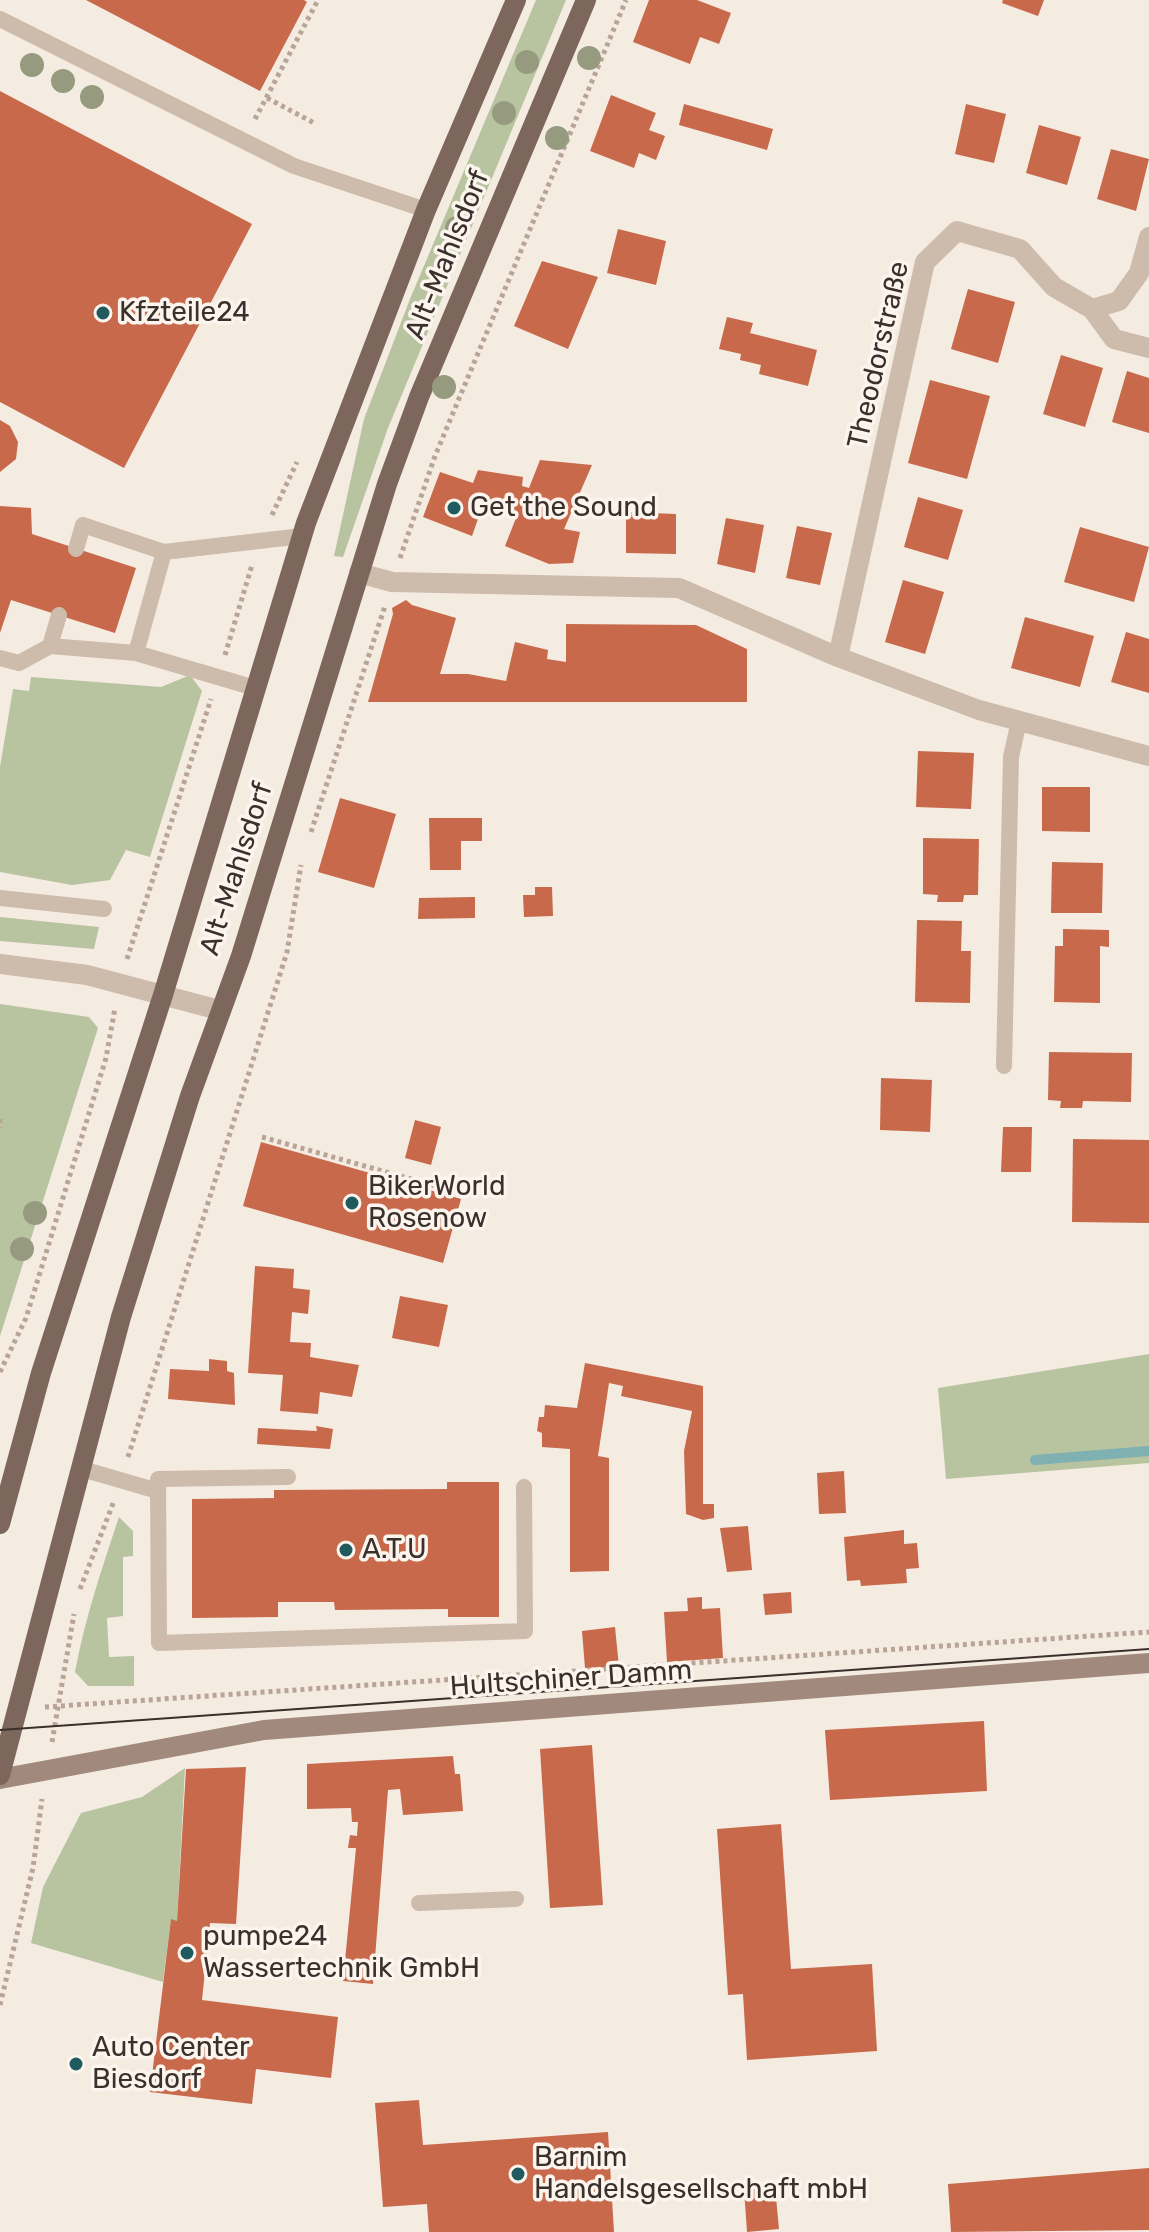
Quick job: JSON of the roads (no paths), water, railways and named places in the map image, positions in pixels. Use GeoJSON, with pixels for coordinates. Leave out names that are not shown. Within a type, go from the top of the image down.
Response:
{"type":"FeatureCollection","features":[{"type":"Feature","properties":{"kind":"main road","name":"Alt-Mahlsdorf"},"geometry":{"type":"LineString","coordinates":[[0,1524],[41,1373],[163,995],[302,536],[426,210],[516,0]]}},
{"type":"Feature","properties":{"kind":"main road","name":"Alt-Mahlsdorf"},"geometry":{"type":"LineString","coordinates":[[0,1777],[121,1317],[219,1010],[241,956],[359,573],[419,397],[586,0]]}},
{"type":"Feature","properties":{"kind":"main road","name":"Hultschiner Damm"},"geometry":{"type":"LineString","coordinates":[[0,1777],[264,1730],[1149,1663]]}},
{"type":"Feature","properties":{"kind":"street","name":"Theodorstraße"},"geometry":{"type":"LineString","coordinates":[[838,657],[925,262],[957,231],[988,237],[1020,249],[1054,287],[1092,309],[1114,339],[1149,348]]}},
{"type":"Feature","properties":{"kind":"street"},"geometry":{"type":"LineString","coordinates":[[1092,309],[1119,301],[1139,273],[1149,237]]}},
{"type":"Feature","properties":{"kind":"street"},"geometry":{"type":"LineString","coordinates":[[359,573],[392,582],[679,588],[838,657],[1019,721],[1149,756]]}},
{"type":"Feature","properties":{"kind":"street"},"geometry":{"type":"LineString","coordinates":[[0,964],[87,975],[219,1010]]}},
{"type":"Feature","properties":{"kind":"lane"},"geometry":{"type":"LineString","coordinates":[[0,19],[294,166],[426,210]]}},
{"type":"Feature","properties":{"kind":"lane"},"geometry":{"type":"LineString","coordinates":[[76,549],[83,525],[164,552],[302,536]]}},
{"type":"Feature","properties":{"kind":"lane"},"geometry":{"type":"LineString","coordinates":[[136,653],[164,552]]}},
{"type":"Feature","properties":{"kind":"lane"},"geometry":{"type":"LineString","coordinates":[[50,646],[59,615]]}},
{"type":"Feature","properties":{"kind":"lane"},"geometry":{"type":"LineString","coordinates":[[0,658],[19,663],[50,646],[136,653],[255,688]]}},
{"type":"Feature","properties":{"kind":"lane"},"geometry":{"type":"LineString","coordinates":[[1004,1066],[1011,757],[1019,721]]}},
{"type":"Feature","properties":{"kind":"lane"},"geometry":{"type":"LineString","coordinates":[[0,898],[104,909]]}},
{"type":"Feature","properties":{"kind":"lane"},"geometry":{"type":"LineString","coordinates":[[82,1469],[158,1491]]}},
{"type":"Feature","properties":{"kind":"lane"},"geometry":{"type":"LineString","coordinates":[[288,1477],[158,1479],[159,1643],[525,1631],[524,1487]]}},
{"type":"Feature","properties":{"kind":"lane"},"geometry":{"type":"LineString","coordinates":[[419,1903],[516,1899]]}},
{"type":"Feature","properties":{"kind":"waterway"},"geometry":{"type":"LineString","coordinates":[[1035,1460],[1149,1451]]}},
{"type":"Feature","properties":{"kind":"tram line"},"geometry":{"type":"LineString","coordinates":[[0,1730],[1149,1649]]}},
{"type":"Feature","properties":{"kind":"place","name":"Kfzteile24"},"geometry":{"type":"Point","coordinates":[103,313]}},
{"type":"Feature","properties":{"kind":"place","name":"Get the Sound"},"geometry":{"type":"Point","coordinates":[454,508]}},
{"type":"Feature","properties":{"kind":"place","name":"BikerWorld Rosenow"},"geometry":{"type":"Point","coordinates":[352,1203]}},
{"type":"Feature","properties":{"kind":"place","name":"A.T.U"},"geometry":{"type":"Point","coordinates":[346,1550]}},
{"type":"Feature","properties":{"kind":"place","name":"pumpe24 Wassertechnik GmbH"},"geometry":{"type":"Point","coordinates":[187,1953]}},
{"type":"Feature","properties":{"kind":"place","name":"Auto Center Biesdorf"},"geometry":{"type":"Point","coordinates":[76,2064]}},
{"type":"Feature","properties":{"kind":"place","name":"Barnim Handelsgesellschaft mbH"},"geometry":{"type":"Point","coordinates":[518,2174]}}]}
